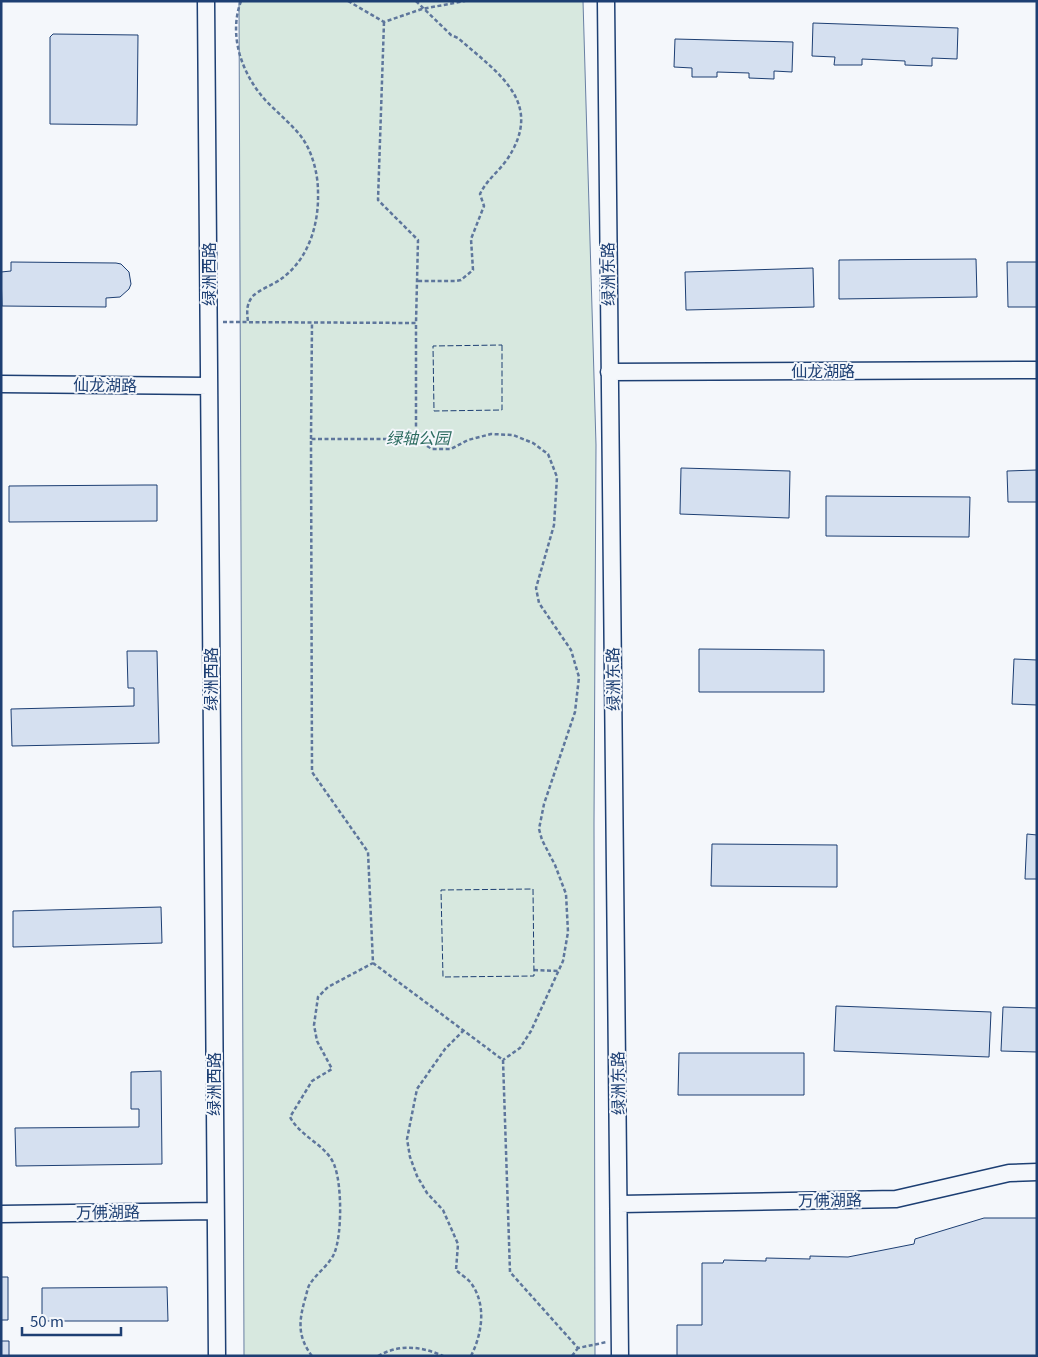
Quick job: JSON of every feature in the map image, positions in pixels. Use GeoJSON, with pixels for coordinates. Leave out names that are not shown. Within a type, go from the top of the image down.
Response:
{"type":"FeatureCollection","features":[{"type":"Feature","properties":{"kind":"street","name":"绿洲西路"},"geometry":{"type":"LineString","coordinates":[[206,1],[214,1211],[217,1356]]}},
{"type":"Feature","properties":{"kind":"street","name":"绿洲东路"},"geometry":{"type":"LineString","coordinates":[[606,1],[620,1204],[620,1356]]}},
{"type":"Feature","properties":{"kind":"street","name":"仙龙湖路"},"geometry":{"type":"LineString","coordinates":[[609,372],[1037,370]]}},
{"type":"Feature","properties":{"kind":"street","name":"仙龙湖路"},"geometry":{"type":"LineString","coordinates":[[1,384],[209,386]]}},
{"type":"Feature","properties":{"kind":"street","name":"万佛湖路"},"geometry":{"type":"LineString","coordinates":[[620,1204],[896,1199],[1010,1173],[1037,1172]]}},
{"type":"Feature","properties":{"kind":"street","name":"万佛湖路"},"geometry":{"type":"LineString","coordinates":[[1,1214],[214,1211]]}},
{"type":"Feature","properties":{"kind":"path"},"geometry":{"type":"LineString","coordinates":[[241,1],[235,17],[235,34],[242,64],[256,89],[301,136],[310,154],[318,192],[315,228],[308,250],[284,278],[253,296],[247,307],[248,322]]}},
{"type":"Feature","properties":{"kind":"path"},"geometry":{"type":"LineString","coordinates":[[348,1],[384,22],[422,9],[465,1]]}},
{"type":"Feature","properties":{"kind":"path"},"geometry":{"type":"LineString","coordinates":[[416,1],[422,9],[495,72],[517,99],[522,114],[517,140],[506,160],[485,183],[480,194],[484,206],[471,238],[473,270],[462,280],[417,281]]}},
{"type":"Feature","properties":{"kind":"path"},"geometry":{"type":"LineString","coordinates":[[384,22],[378,200],[418,240],[416,439]]}},
{"type":"Feature","properties":{"kind":"path"},"geometry":{"type":"LineString","coordinates":[[209,322],[416,324]]}},
{"type":"Feature","properties":{"kind":"path"},"geometry":{"type":"LineString","coordinates":[[312,323],[312,772],[368,852],[373,963]]}},
{"type":"Feature","properties":{"kind":"path"},"geometry":{"type":"LineString","coordinates":[[311,439],[416,439],[432,449],[451,449],[468,440],[491,434],[513,435],[533,443],[548,454],[557,477],[554,525],[536,588],[539,603],[570,650],[579,677],[575,712],[544,804],[539,829],[566,894],[568,932],[563,961],[531,1031],[520,1048],[503,1060]]}},
{"type":"Feature","properties":{"kind":"path"},"geometry":{"type":"LineString","coordinates":[[373,963],[503,1060]]}},
{"type":"Feature","properties":{"kind":"path"},"geometry":{"type":"LineString","coordinates":[[312,1356],[301,1338],[300,1311],[308,1286],[333,1256],[338,1240],[341,1203],[335,1167],[329,1154],[296,1128],[290,1117],[312,1080],[332,1069],[317,1041],[314,1025],[318,997],[328,987],[373,963]]}},
{"type":"Feature","properties":{"kind":"path"},"geometry":{"type":"LineString","coordinates":[[534,970],[558,970]]}},
{"type":"Feature","properties":{"kind":"path"},"geometry":{"type":"LineString","coordinates":[[464,1030],[446,1049],[417,1089],[407,1139],[410,1157],[418,1176],[428,1193],[443,1210],[458,1244],[456,1270],[471,1283],[481,1306],[480,1338],[471,1356]]}},
{"type":"Feature","properties":{"kind":"path"},"geometry":{"type":"LineString","coordinates":[[503,1060],[510,1272],[578,1348]]}},
{"type":"Feature","properties":{"kind":"path"},"geometry":{"type":"LineString","coordinates":[[572,1356],[578,1348],[620,1339]]}},
{"type":"Feature","properties":{"kind":"path"},"geometry":{"type":"LineString","coordinates":[[378,1356],[404,1346],[443,1356]]}},
{"type":"Feature","properties":{"kind":"green space","name":"绿轴公园"},"geometry":{"type":"Polygon","coordinates":[[[239,1],[583,1],[596,445],[594,823],[595,1356],[244,1356],[239,1]]]}},
{"type":"Feature","properties":{"kind":"building"},"geometry":{"type":"Polygon","coordinates":[[[813,23],[958,28],[957,59],[932,58],[932,66],[905,65],[905,61],[862,59],[862,65],[834,65],[835,57],[812,56],[813,23]]]}},
{"type":"Feature","properties":{"kind":"building"},"geometry":{"type":"Polygon","coordinates":[[[53,34],[138,35],[137,125],[50,124],[50,37],[53,34]]]}},
{"type":"Feature","properties":{"kind":"building"},"geometry":{"type":"Polygon","coordinates":[[[675,39],[793,42],[792,72],[774,71],[774,79],[749,78],[749,73],[717,72],[717,77],[692,77],[692,68],[674,67],[675,39]]]}},
{"type":"Feature","properties":{"kind":"building"},"geometry":{"type":"Polygon","coordinates":[[[976,259],[977,297],[839,299],[839,260],[976,259]]]}},
{"type":"Feature","properties":{"kind":"building"},"geometry":{"type":"Polygon","coordinates":[[[11,262],[116,263],[121,264],[129,272],[131,284],[129,289],[120,297],[106,298],[106,307],[2,306],[1,272],[11,271],[11,262]]]}},
{"type":"Feature","properties":{"kind":"building"},"geometry":{"type":"Polygon","coordinates":[[[1007,262],[1037,262],[1037,307],[1008,307],[1007,262]]]}},
{"type":"Feature","properties":{"kind":"building"},"geometry":{"type":"Polygon","coordinates":[[[813,268],[814,307],[686,310],[685,272],[813,268]]]}},
{"type":"Feature","properties":{"kind":"building"},"geometry":{"type":"Polygon","coordinates":[[[681,468],[790,471],[789,518],[680,514],[681,468]]]}},
{"type":"Feature","properties":{"kind":"building"},"geometry":{"type":"Polygon","coordinates":[[[1037,470],[1037,502],[1008,502],[1007,471],[1037,470]]]}},
{"type":"Feature","properties":{"kind":"building"},"geometry":{"type":"Polygon","coordinates":[[[157,485],[157,521],[9,522],[9,486],[157,485]]]}},
{"type":"Feature","properties":{"kind":"building"},"geometry":{"type":"Polygon","coordinates":[[[826,496],[970,497],[969,537],[826,536],[826,496]]]}},
{"type":"Feature","properties":{"kind":"building"},"geometry":{"type":"Polygon","coordinates":[[[699,649],[824,650],[824,692],[699,692],[699,649]]]}},
{"type":"Feature","properties":{"kind":"building"},"geometry":{"type":"Polygon","coordinates":[[[127,651],[157,651],[159,743],[12,746],[11,709],[134,706],[134,688],[128,688],[127,651]]]}},
{"type":"Feature","properties":{"kind":"building"},"geometry":{"type":"Polygon","coordinates":[[[1014,659],[1037,660],[1037,705],[1012,704],[1014,659]]]}},
{"type":"Feature","properties":{"kind":"building"},"geometry":{"type":"Polygon","coordinates":[[[1027,834],[1037,835],[1037,879],[1025,879],[1027,834]]]}},
{"type":"Feature","properties":{"kind":"building"},"geometry":{"type":"Polygon","coordinates":[[[712,844],[837,845],[837,887],[711,886],[712,844]]]}},
{"type":"Feature","properties":{"kind":"building"},"geometry":{"type":"Polygon","coordinates":[[[161,907],[162,943],[13,947],[13,911],[161,907]]]}},
{"type":"Feature","properties":{"kind":"building"},"geometry":{"type":"Polygon","coordinates":[[[836,1006],[991,1012],[989,1057],[834,1051],[836,1006]]]}},
{"type":"Feature","properties":{"kind":"building"},"geometry":{"type":"Polygon","coordinates":[[[1003,1007],[1037,1008],[1037,1052],[1001,1051],[1003,1007]]]}},
{"type":"Feature","properties":{"kind":"building"},"geometry":{"type":"Polygon","coordinates":[[[679,1053],[804,1053],[804,1095],[678,1095],[679,1053]]]}},
{"type":"Feature","properties":{"kind":"building"},"geometry":{"type":"Polygon","coordinates":[[[161,1071],[162,1164],[16,1166],[15,1128],[139,1127],[139,1109],[131,1109],[131,1072],[161,1071]]]}},
{"type":"Feature","properties":{"kind":"building"},"geometry":{"type":"Polygon","coordinates":[[[984,1218],[1037,1218],[1037,1356],[677,1356],[677,1325],[702,1325],[702,1263],[723,1263],[724,1260],[766,1261],[766,1258],[810,1259],[810,1256],[848,1257],[914,1244],[915,1239],[984,1218]]]}},
{"type":"Feature","properties":{"kind":"building"},"geometry":{"type":"Polygon","coordinates":[[[1,1277],[8,1277],[8,1320],[1,1320],[1,1277]]]}},
{"type":"Feature","properties":{"kind":"building"},"geometry":{"type":"Polygon","coordinates":[[[167,1287],[168,1321],[42,1321],[42,1288],[167,1287]]]}},
{"type":"Feature","properties":{"kind":"building"},"geometry":{"type":"Polygon","coordinates":[[[1,1341],[9,1341],[9,1356],[1,1356],[1,1341]]]}},
{"type":"Feature","properties":{"kind":"fence"},"geometry":{"type":"LineString","coordinates":[[502,345],[502,410],[434,411],[433,346],[502,345]]}},
{"type":"Feature","properties":{"kind":"fence"},"geometry":{"type":"LineString","coordinates":[[533,889],[534,976],[443,977],[441,890],[533,889]]}}]}
